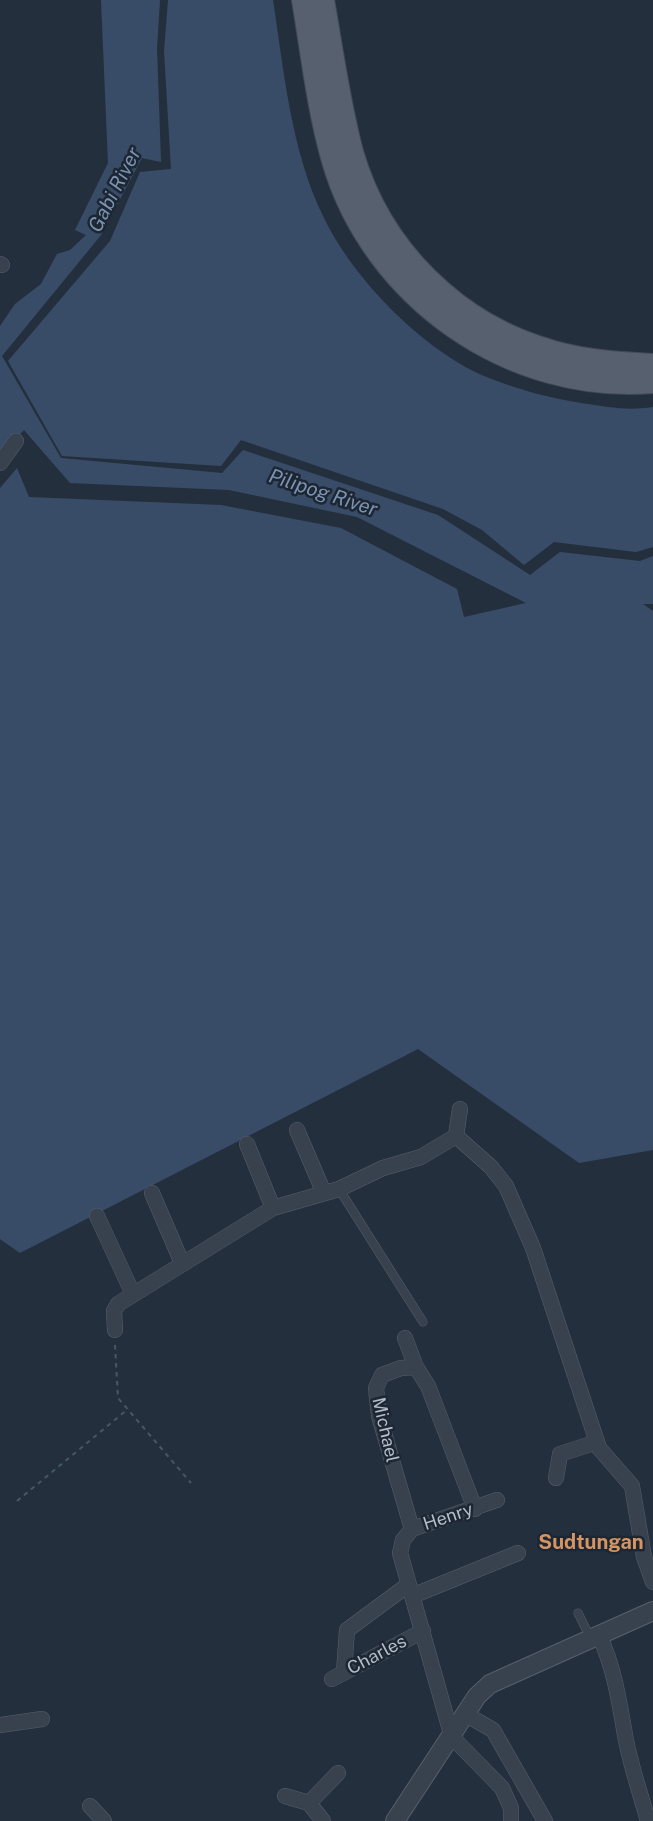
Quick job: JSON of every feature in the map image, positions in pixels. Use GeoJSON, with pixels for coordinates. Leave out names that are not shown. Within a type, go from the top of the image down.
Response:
{"type":"FeatureCollection","features":[{"type":"Feature","properties":{"kind":"main road"},"geometry":{"type":"LineString","coordinates":[[303,0],[333,162],[349,202],[376,250],[406,287],[444,321],[476,342],[502,355],[558,373],[598,380],[653,382]]}},
{"type":"Feature","properties":{"kind":"main road"},"geometry":{"type":"LineString","coordinates":[[323,0],[353,153],[368,192],[391,236],[421,274],[457,307],[510,337],[564,354],[604,362],[653,365]]}},
{"type":"Feature","properties":{"kind":"street"},"geometry":{"type":"LineString","coordinates":[[0,463],[16,441]]}},
{"type":"Feature","properties":{"kind":"street"},"geometry":{"type":"LineString","coordinates":[[456,1136],[460,1109]]}},
{"type":"Feature","properties":{"kind":"street"},"geometry":{"type":"LineString","coordinates":[[297,1130],[331,1191]]}},
{"type":"Feature","properties":{"kind":"street"},"geometry":{"type":"LineString","coordinates":[[115,1330],[116,1307],[182,1263],[273,1208],[331,1191],[383,1168],[421,1157],[456,1136]]}},
{"type":"Feature","properties":{"kind":"street"},"geometry":{"type":"LineString","coordinates":[[456,1136],[491,1167],[506,1186],[533,1248],[597,1442],[632,1486],[644,1557],[653,1582]]}},
{"type":"Feature","properties":{"kind":"street"},"geometry":{"type":"LineString","coordinates":[[247,1144],[273,1208]]}},
{"type":"Feature","properties":{"kind":"street"},"geometry":{"type":"LineString","coordinates":[[152,1193],[182,1263]]}},
{"type":"Feature","properties":{"kind":"street"},"geometry":{"type":"LineString","coordinates":[[98,1216],[133,1294]]}},
{"type":"Feature","properties":{"kind":"street"},"geometry":{"type":"LineString","coordinates":[[405,1338],[416,1367],[428,1386],[475,1509]]}},
{"type":"Feature","properties":{"kind":"street","name":"Michael"},"geometry":{"type":"LineString","coordinates":[[407,1535],[379,1416],[376,1388],[382,1375],[401,1368],[416,1367]]}},
{"type":"Feature","properties":{"kind":"street"},"geometry":{"type":"LineString","coordinates":[[556,1478],[560,1454],[597,1442]]}},
{"type":"Feature","properties":{"kind":"street","name":"Henry"},"geometry":{"type":"LineString","coordinates":[[407,1535],[497,1500]]}},
{"type":"Feature","properties":{"kind":"street"},"geometry":{"type":"LineString","coordinates":[[407,1535],[400,1554],[452,1737],[502,1788],[512,1808],[512,1821]]}},
{"type":"Feature","properties":{"kind":"street"},"geometry":{"type":"LineString","coordinates":[[410,1590],[518,1553]]}},
{"type":"Feature","properties":{"kind":"street","name":"Charles"},"geometry":{"type":"LineString","coordinates":[[410,1590],[347,1630],[338,1676],[423,1631]]}},
{"type":"Feature","properties":{"kind":"street"},"geometry":{"type":"LineString","coordinates":[[395,1821],[477,1696],[490,1684],[653,1611]]}},
{"type":"Feature","properties":{"kind":"street"},"geometry":{"type":"LineString","coordinates":[[595,1637],[608,1654],[622,1706],[625,1734],[648,1821]]}},
{"type":"Feature","properties":{"kind":"street"},"geometry":{"type":"LineString","coordinates":[[465,1714],[493,1730],[545,1821]]}},
{"type":"Feature","properties":{"kind":"street"},"geometry":{"type":"LineString","coordinates":[[0,1725],[42,1719]]}},
{"type":"Feature","properties":{"kind":"street"},"geometry":{"type":"LineString","coordinates":[[309,1803],[338,1773]]}},
{"type":"Feature","properties":{"kind":"street"},"geometry":{"type":"LineString","coordinates":[[285,1796],[309,1803],[323,1821]]}},
{"type":"Feature","properties":{"kind":"street"},"geometry":{"type":"LineString","coordinates":[[90,1806],[105,1821]]}},
{"type":"Feature","properties":{"kind":"lane"},"geometry":{"type":"LineString","coordinates":[[331,1191],[423,1322]]}},
{"type":"Feature","properties":{"kind":"lane"},"geometry":{"type":"LineString","coordinates":[[578,1613],[595,1637]]}},
{"type":"Feature","properties":{"kind":"path"},"geometry":{"type":"LineString","coordinates":[[115,1330],[118,1398],[191,1483]]}},
{"type":"Feature","properties":{"kind":"path"},"geometry":{"type":"LineString","coordinates":[[17,1501],[128,1409]]}},
{"type":"Feature","properties":{"kind":"water"},"geometry":{"type":"Polygon","coordinates":[[[101,0],[160,0],[157,48],[161,162],[142,158],[101,235],[2,356],[61,458],[222,473],[243,450],[438,515],[530,575],[560,552],[640,561],[653,556],[653,604],[643,604],[653,611],[653,1150],[579,1163],[418,1049],[20,1253],[0,1239],[0,488],[17,468],[29,497],[221,505],[341,528],[457,589],[464,617],[526,603],[357,517],[229,490],[70,483],[24,430],[0,456],[0,326],[15,304],[41,284],[57,254],[70,250],[86,235],[75,230],[108,163],[101,0]]]}},
{"type":"Feature","properties":{"kind":"water"},"geometry":{"type":"Polygon","coordinates":[[[168,0],[273,0],[290,110],[303,165],[312,191],[336,240],[352,264],[371,288],[416,332],[440,351],[465,366],[512,386],[558,399],[600,406],[626,409],[653,407],[653,547],[636,552],[554,542],[524,565],[482,530],[443,509],[241,440],[221,466],[62,456],[8,361],[110,241],[140,172],[171,169],[164,51],[168,0]]]}},
{"type":"Feature","properties":{"kind":"district","name":"Sudtungan"},"geometry":{"type":"Point","coordinates":[591,1543]}},
{"type":"Feature","properties":{"kind":"water label","name":"Gabi River"},"geometry":{"type":"Point","coordinates":[115,190]}},
{"type":"Feature","properties":{"kind":"water label","name":"Pilipog River"},"geometry":{"type":"Point","coordinates":[323,493]}}]}
